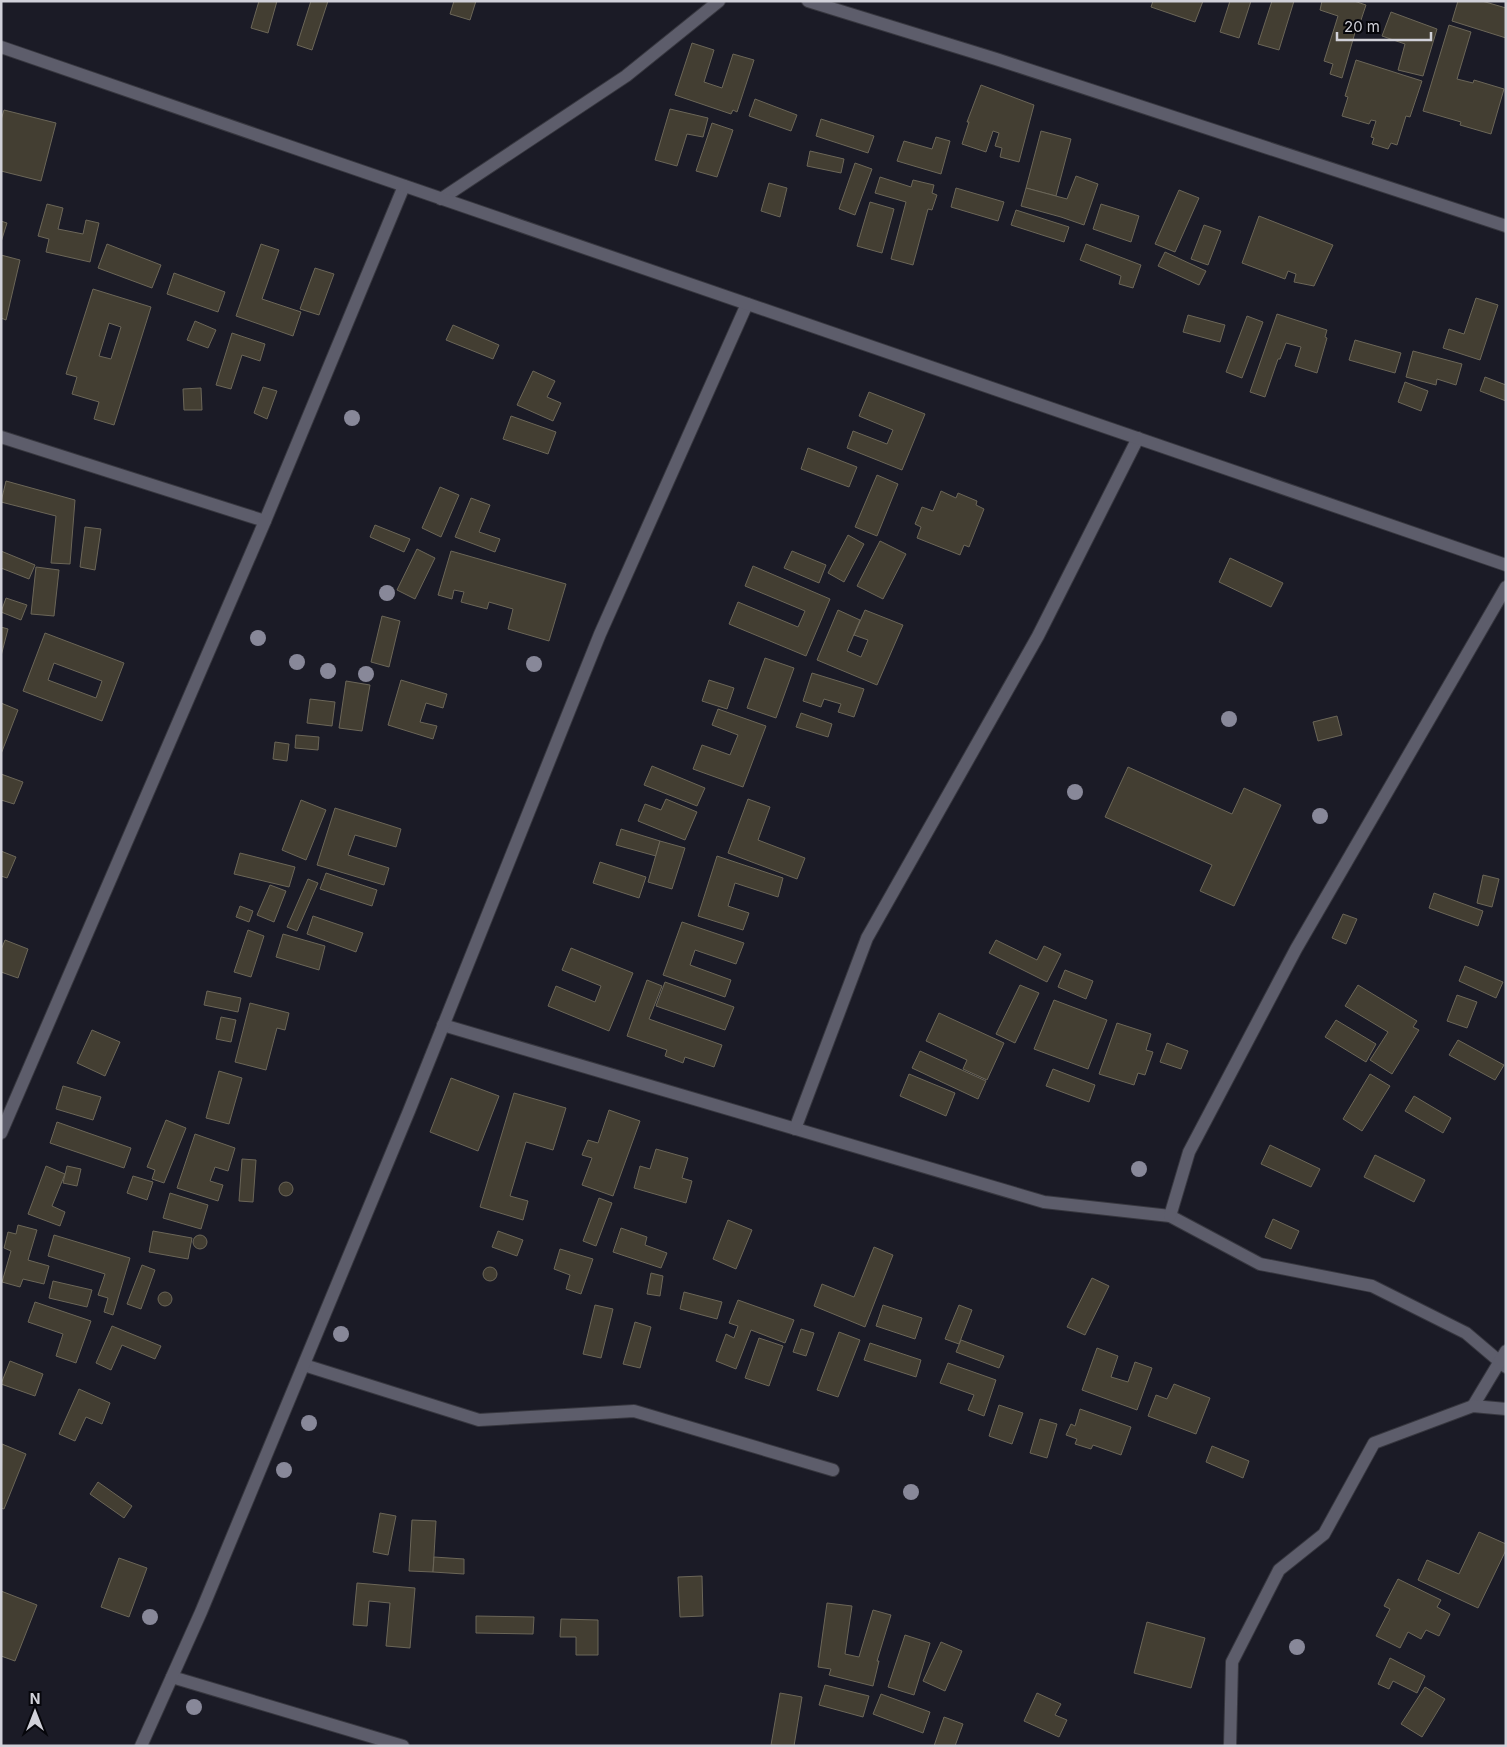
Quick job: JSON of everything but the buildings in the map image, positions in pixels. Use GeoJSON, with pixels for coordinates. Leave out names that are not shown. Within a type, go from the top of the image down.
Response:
{"type":"FeatureCollection","features":[{"type":"Feature","properties":{"kind":"street"},"geometry":{"type":"LineString","coordinates":[[441,199],[626,76],[719,1]]}},
{"type":"Feature","properties":{"kind":"street"},"geometry":{"type":"LineString","coordinates":[[808,1],[996,59],[1506,226]]}},
{"type":"Feature","properties":{"kind":"street"},"geometry":{"type":"LineString","coordinates":[[1,47],[1506,565]]}},
{"type":"Feature","properties":{"kind":"street"},"geometry":{"type":"LineString","coordinates":[[1,1133],[5,1114],[265,521],[404,186]]}},
{"type":"Feature","properties":{"kind":"street"},"geometry":{"type":"LineString","coordinates":[[141,1746],[202,1612],[304,1365],[600,634],[747,304]]}},
{"type":"Feature","properties":{"kind":"street"},"geometry":{"type":"LineString","coordinates":[[1,437],[265,521]]}},
{"type":"Feature","properties":{"kind":"street"},"geometry":{"type":"LineString","coordinates":[[795,1129],[867,938],[1038,636],[1138,438]]}},
{"type":"Feature","properties":{"kind":"street"},"geometry":{"type":"LineString","coordinates":[[1170,1216],[1189,1152],[1296,949],[1506,587]]}},
{"type":"Feature","properties":{"kind":"street"},"geometry":{"type":"LineString","coordinates":[[443,1025],[1044,1202],[1170,1216],[1260,1264],[1372,1286],[1466,1333],[1504,1360],[1473,1406]]}},
{"type":"Feature","properties":{"kind":"street"},"geometry":{"type":"LineString","coordinates":[[304,1365],[479,1420],[634,1412],[833,1470]]}},
{"type":"Feature","properties":{"kind":"street"},"geometry":{"type":"LineString","coordinates":[[1230,1746],[1232,1662],[1279,1570],[1324,1534],[1374,1443],[1473,1406],[1506,1409]]}},
{"type":"Feature","properties":{"kind":"street"},"geometry":{"type":"LineString","coordinates":[[172,1677],[403,1746]]}}]}
